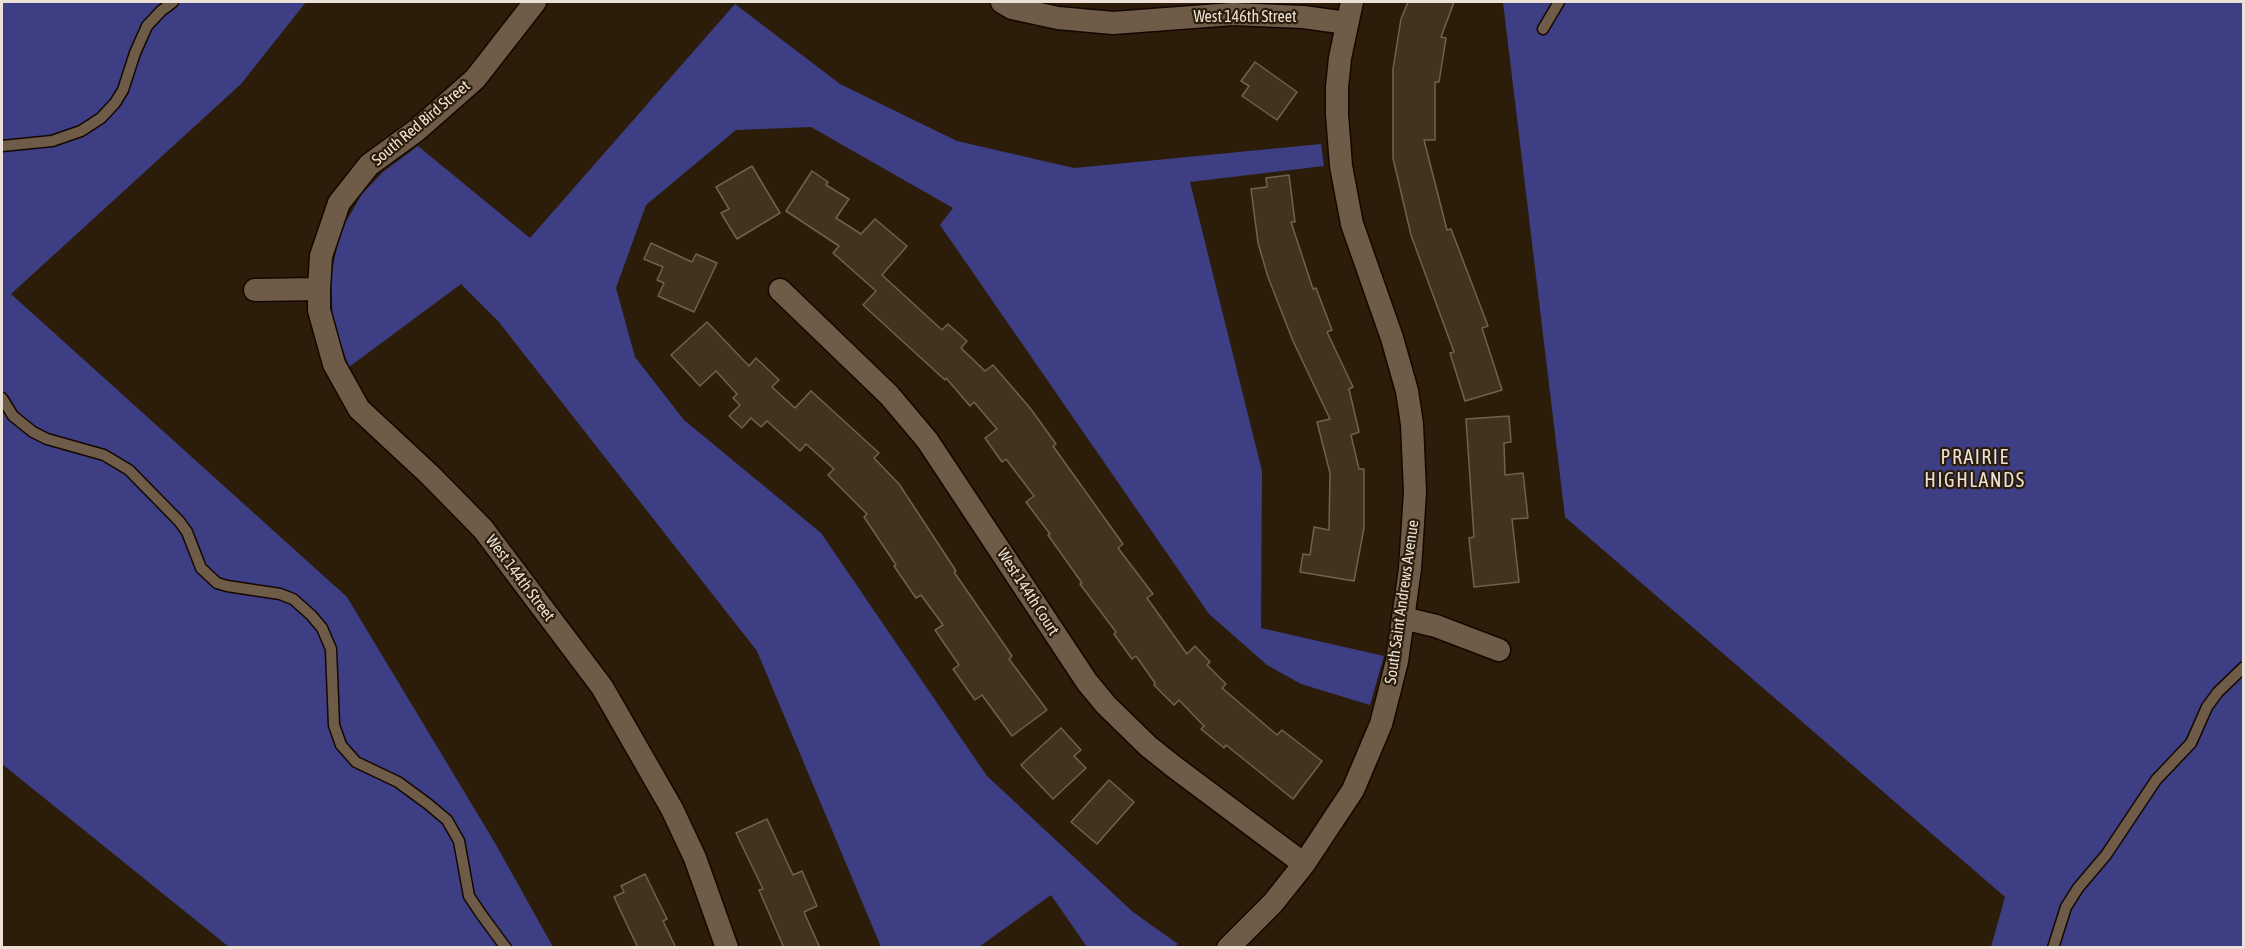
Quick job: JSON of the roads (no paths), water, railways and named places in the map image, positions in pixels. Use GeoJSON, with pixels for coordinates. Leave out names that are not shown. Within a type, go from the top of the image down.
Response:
{"type":"FeatureCollection","features":[{"type":"Feature","properties":{"kind":"street","name":"South Red Bird Street"},"geometry":{"type":"LineString","coordinates":[[320,289],[321,256],[339,203],[369,165],[417,130],[475,79],[535,2]]}},
{"type":"Feature","properties":{"kind":"street","name":"West 146th Street"},"geometry":{"type":"LineString","coordinates":[[1002,2],[1012,8],[1058,18],[1113,23],[1233,14],[1303,16],[1349,12]]}},
{"type":"Feature","properties":{"kind":"street","name":"South Saint Andrews Avenue"},"geometry":{"type":"LineString","coordinates":[[1228,948],[1273,903],[1304,864],[1334,823],[1368,759],[1389,693],[1410,569],[1415,501],[1412,424],[1400,363],[1352,224],[1341,166],[1336,114],[1337,87],[1349,12]]}},
{"type":"Feature","properties":{"kind":"street"},"geometry":{"type":"LineString","coordinates":[[255,290],[320,289]]}},
{"type":"Feature","properties":{"kind":"street","name":"West 144th Street"},"geometry":{"type":"LineString","coordinates":[[320,289],[318,310],[334,364],[359,409],[430,475],[483,529],[602,687],[672,809],[695,858],[727,948]]}},
{"type":"Feature","properties":{"kind":"street","name":"West 144th Court"},"geometry":{"type":"LineString","coordinates":[[780,290],[889,395],[927,440],[1087,682],[1106,705],[1140,739],[1173,766],[1304,864]]}},
{"type":"Feature","properties":{"kind":"street"},"geometry":{"type":"LineString","coordinates":[[1403,618],[1436,626],[1499,651]]}},
{"type":"Feature","properties":{"kind":"lane"},"geometry":{"type":"LineString","coordinates":[[2,146],[52,141],[81,131],[101,118],[123,90],[147,26],[160,11],[173,2]]}},
{"type":"Feature","properties":{"kind":"lane"},"geometry":{"type":"LineString","coordinates":[[1543,29],[1559,2]]}},
{"type":"Feature","properties":{"kind":"lane"},"geometry":{"type":"LineString","coordinates":[[2,398],[13,416],[33,432],[47,439],[104,455],[129,470],[179,521],[187,532],[201,568],[217,583],[280,594],[293,599],[322,628],[331,649],[334,725],[341,746],[356,762],[398,782],[447,820],[459,841],[469,896],[506,948]]}},
{"type":"Feature","properties":{"kind":"lane"},"geometry":{"type":"LineString","coordinates":[[2053,948],[2066,907],[2078,888],[2106,855],[2156,780],[2191,743],[2207,707],[2218,692],[2244,667]]}},
{"type":"Feature","properties":{"kind":"district","name":"PRAIRIE HIGHLANDS"},"geometry":{"type":"Point","coordinates":[1975,470]}}]}
